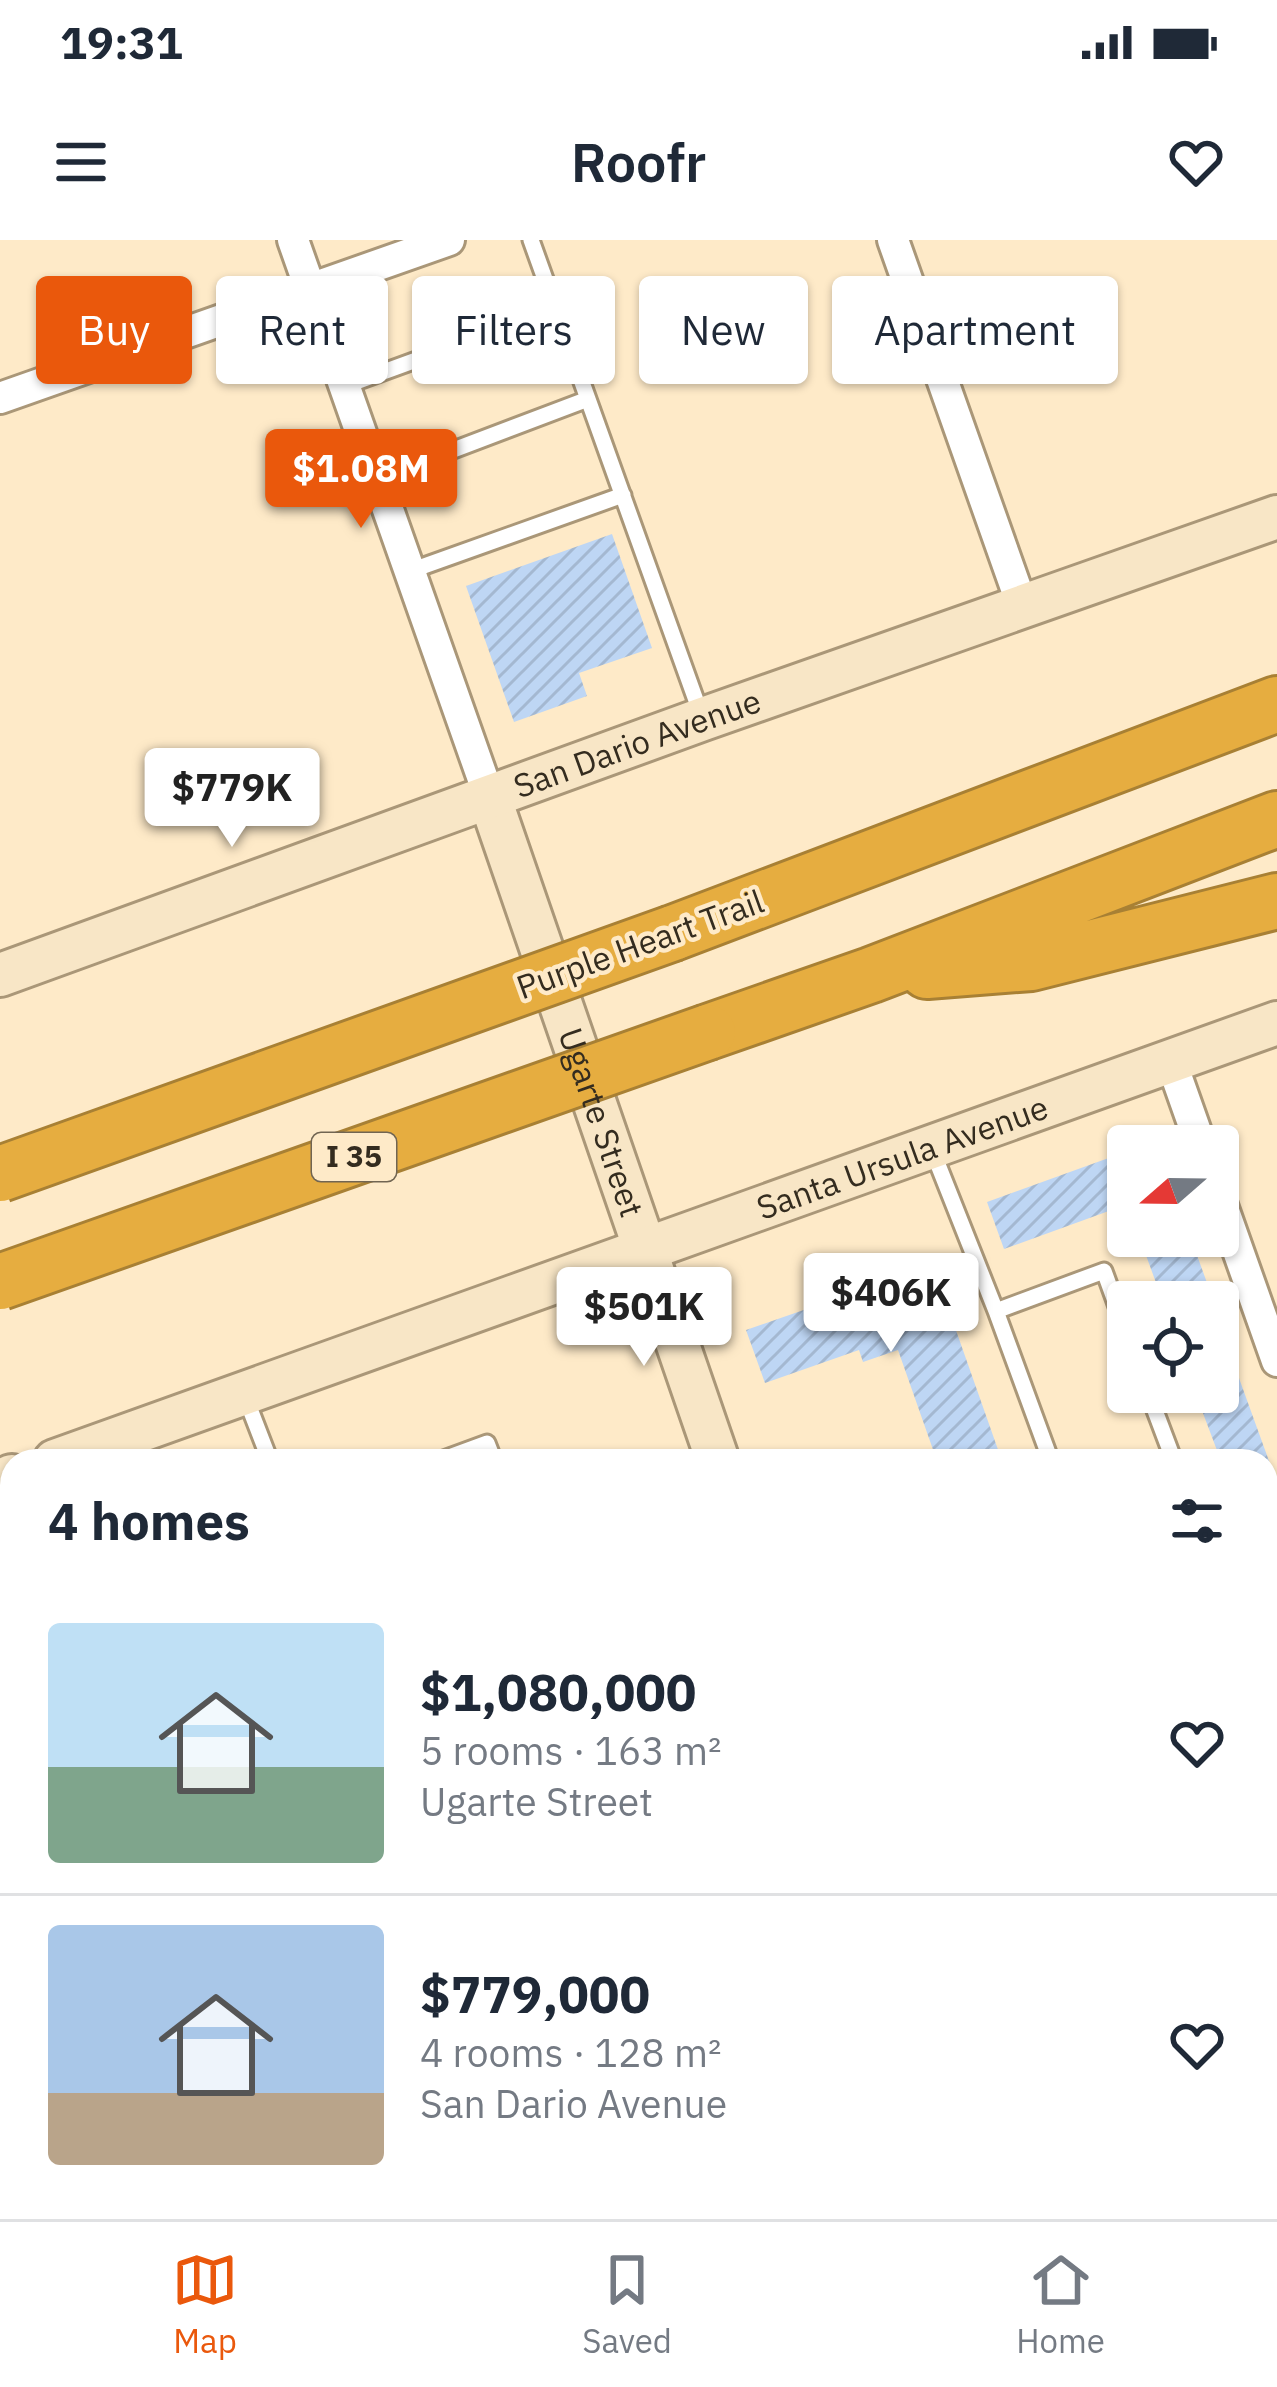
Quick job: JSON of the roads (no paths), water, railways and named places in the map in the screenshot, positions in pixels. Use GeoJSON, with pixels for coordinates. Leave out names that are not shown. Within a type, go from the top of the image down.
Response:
{"type":"FeatureCollection","features":[{"type":"Feature","properties":{"kind":"highway","name":"Purple Heart Trail"},"geometry":{"type":"LineString","coordinates":[[0,1174],[673,933],[1277,704]]}},
{"type":"Feature","properties":{"kind":"highway","name":"I 35"},"geometry":{"type":"LineString","coordinates":[[0,1282],[871,975],[1277,819]]}},
{"type":"Feature","properties":{"kind":"highway"},"geometry":{"type":"LineString","coordinates":[[871,975],[1031,963],[1277,901]]}},
{"type":"Feature","properties":{"kind":"main road","name":"San Dario Avenue"},"geometry":{"type":"LineString","coordinates":[[0,975],[1277,517]]}},
{"type":"Feature","properties":{"kind":"main road","name":"Ugarte Street"},"geometry":{"type":"LineString","coordinates":[[490,799],[714,1449]]}},
{"type":"Feature","properties":{"kind":"main road","name":"Santa Ursula Avenue"},"geometry":{"type":"LineString","coordinates":[[111,1449],[244,1394],[1277,1023]]}},
{"type":"Feature","properties":{"kind":"street","name":"Ugarte Street"},"geometry":{"type":"LineString","coordinates":[[293,240],[305,276]]}},
{"type":"Feature","properties":{"kind":"street"},"geometry":{"type":"LineString","coordinates":[[347,276],[449,240]]}},
{"type":"Feature","properties":{"kind":"street"},"geometry":{"type":"LineString","coordinates":[[893,240],[1023,608]]}},
{"type":"Feature","properties":{"kind":"street"},"geometry":{"type":"LineString","coordinates":[[0,398],[216,322]]}},
{"type":"Feature","properties":{"kind":"street","name":"Ugarte Street"},"geometry":{"type":"LineString","coordinates":[[344,386],[490,799]]}},
{"type":"Feature","properties":{"kind":"street"},"geometry":{"type":"LineString","coordinates":[[1172,1061],[1194,1125]]}},
{"type":"Feature","properties":{"kind":"street"},"geometry":{"type":"LineString","coordinates":[[1239,1253],[1277,1361]]}},
{"type":"Feature","properties":{"kind":"lane"},"geometry":{"type":"LineString","coordinates":[[531,240],[544,276]]}},
{"type":"Feature","properties":{"kind":"lane"},"geometry":{"type":"LineString","coordinates":[[344,386],[412,361]]}},
{"type":"Feature","properties":{"kind":"lane"},"geometry":{"type":"LineString","coordinates":[[583,384],[704,719]]}},
{"type":"Feature","properties":{"kind":"lane"},"geometry":{"type":"LineString","coordinates":[[377,479],[588,399]]}},
{"type":"Feature","properties":{"kind":"lane"},"geometry":{"type":"LineString","coordinates":[[410,571],[623,495]]}},
{"type":"Feature","properties":{"kind":"lane"},"geometry":{"type":"LineString","coordinates":[[931,1147],[1047,1449]]}},
{"type":"Feature","properties":{"kind":"lane"},"geometry":{"type":"LineString","coordinates":[[996,1311],[1104,1271],[1108,1281]]}},
{"type":"Feature","properties":{"kind":"lane"},"geometry":{"type":"LineString","coordinates":[[244,1394],[265,1449]]}},
{"type":"Feature","properties":{"kind":"lane"},"geometry":{"type":"LineString","coordinates":[[1156,1413],[1169,1449]]}}]}
